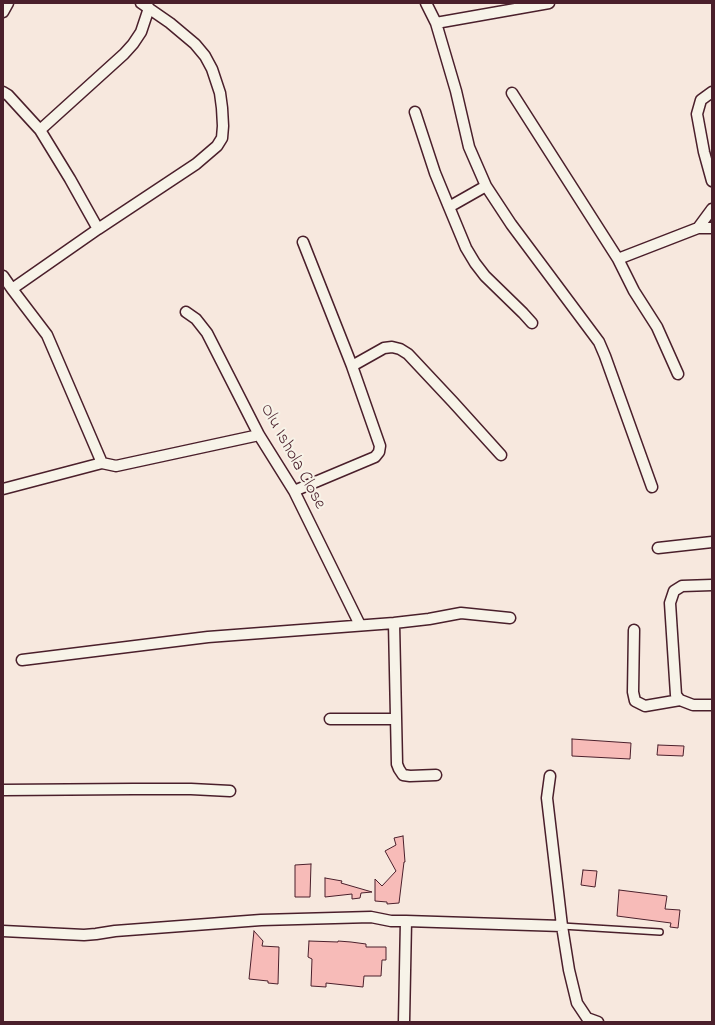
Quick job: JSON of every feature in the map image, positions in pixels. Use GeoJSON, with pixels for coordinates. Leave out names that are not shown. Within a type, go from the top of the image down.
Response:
{"type":"FeatureCollection","features":[{"type":"Feature","properties":{"kind":"street"},"geometry":{"type":"LineString","coordinates":[[3,12],[8,3]]}},
{"type":"Feature","properties":{"kind":"street"},"geometry":{"type":"LineString","coordinates":[[426,3],[436,23],[456,91],[469,147],[486,186],[511,224],[599,342],[608,363],[652,487]]}},
{"type":"Feature","properties":{"kind":"street"},"geometry":{"type":"LineString","coordinates":[[436,23],[549,3]]}},
{"type":"Feature","properties":{"kind":"street"},"geometry":{"type":"LineString","coordinates":[[12,289],[98,229],[196,164],[217,146],[222,138],[223,126],[220,93],[212,69],[205,56],[195,44],[170,23],[145,6],[141,32],[128,49],[40,130]]}},
{"type":"Feature","properties":{"kind":"street"},"geometry":{"type":"LineString","coordinates":[[3,92],[8,95],[40,130],[98,229]]}},
{"type":"Feature","properties":{"kind":"street"},"geometry":{"type":"LineString","coordinates":[[712,92],[702,100],[697,114],[704,152],[712,180]]}},
{"type":"Feature","properties":{"kind":"street"},"geometry":{"type":"LineString","coordinates":[[512,93],[618,259],[634,291],[657,327],[678,374]]}},
{"type":"Feature","properties":{"kind":"street"},"geometry":{"type":"LineString","coordinates":[[415,112],[434,173],[466,248],[485,276],[532,323]]}},
{"type":"Feature","properties":{"kind":"street"},"geometry":{"type":"LineString","coordinates":[[449,207],[486,186]]}},
{"type":"Feature","properties":{"kind":"street"},"geometry":{"type":"LineString","coordinates":[[698,228],[712,210]]}},
{"type":"Feature","properties":{"kind":"street"},"geometry":{"type":"LineString","coordinates":[[618,259],[698,228],[712,228]]}},
{"type":"Feature","properties":{"kind":"street"},"geometry":{"type":"LineString","coordinates":[[294,491],[375,457],[379,452],[380,446],[352,366],[303,242]]}},
{"type":"Feature","properties":{"kind":"street"},"geometry":{"type":"LineString","coordinates":[[3,276],[47,335],[102,463]]}},
{"type":"Feature","properties":{"kind":"street","name":"Olu Ishola Close"},"geometry":{"type":"LineString","coordinates":[[186,312],[196,319],[207,333],[259,435],[294,491],[360,625]]}},
{"type":"Feature","properties":{"kind":"street"},"geometry":{"type":"LineString","coordinates":[[352,366],[384,348],[392,347],[400,349],[408,354],[500,455]]}},
{"type":"Feature","properties":{"kind":"street"},"geometry":{"type":"LineString","coordinates":[[3,489],[102,463],[116,466],[259,435]]}},
{"type":"Feature","properties":{"kind":"street"},"geometry":{"type":"LineString","coordinates":[[658,548],[712,542]]}},
{"type":"Feature","properties":{"kind":"street"},"geometry":{"type":"LineString","coordinates":[[712,585],[682,586],[674,591],[670,603],[676,695],[680,700],[693,705],[712,705]]}},
{"type":"Feature","properties":{"kind":"street"},"geometry":{"type":"LineString","coordinates":[[22,660],[208,637],[394,623],[429,619],[461,613],[510,618]]}},
{"type":"Feature","properties":{"kind":"street"},"geometry":{"type":"LineString","coordinates":[[394,623],[396,764],[403,775],[436,775]]}},
{"type":"Feature","properties":{"kind":"street"},"geometry":{"type":"LineString","coordinates":[[634,630],[633,692],[635,701],[645,706],[680,700]]}},
{"type":"Feature","properties":{"kind":"street"},"geometry":{"type":"LineString","coordinates":[[330,719],[396,719]]}},
{"type":"Feature","properties":{"kind":"street"},"geometry":{"type":"LineString","coordinates":[[550,776],[546,798],[569,970],[577,1003],[587,1018],[598,1022]]}},
{"type":"Feature","properties":{"kind":"street"},"geometry":{"type":"LineString","coordinates":[[3,790],[192,789],[230,791]]}},
{"type":"Feature","properties":{"kind":"street"},"geometry":{"type":"LineString","coordinates":[[3,931],[84,935],[115,931],[261,920],[371,917],[406,921],[562,926]]}},
{"type":"Feature","properties":{"kind":"street"},"geometry":{"type":"LineString","coordinates":[[404,1022],[406,921]]}},
{"type":"Feature","properties":{"kind":"lane"},"geometry":{"type":"LineString","coordinates":[[562,926],[660,932]]}},
{"type":"Feature","properties":{"kind":"building"},"geometry":{"type":"Polygon","coordinates":[[[572,739],[631,743],[630,759],[572,756],[572,739]]]}},
{"type":"Feature","properties":{"kind":"building"},"geometry":{"type":"Polygon","coordinates":[[[658,745],[684,746],[683,756],[657,755],[658,745]]]}},
{"type":"Feature","properties":{"kind":"building"},"geometry":{"type":"Polygon","coordinates":[[[403,836],[405,862],[399,903],[387,904],[387,902],[375,901],[375,879],[382,886],[396,871],[385,851],[396,845],[394,838],[403,836]]]}},
{"type":"Feature","properties":{"kind":"building"},"geometry":{"type":"Polygon","coordinates":[[[311,864],[310,897],[295,897],[295,865],[311,864]]]}},
{"type":"Feature","properties":{"kind":"building"},"geometry":{"type":"Polygon","coordinates":[[[583,870],[597,871],[595,887],[581,885],[583,870]]]}},
{"type":"Feature","properties":{"kind":"building"},"geometry":{"type":"Polygon","coordinates":[[[325,878],[342,881],[341,883],[372,892],[361,893],[360,898],[352,899],[352,894],[325,897],[325,878]]]}},
{"type":"Feature","properties":{"kind":"building"},"geometry":{"type":"Polygon","coordinates":[[[619,890],[667,896],[665,909],[680,910],[678,928],[670,927],[671,923],[617,916],[619,890]]]}},
{"type":"Feature","properties":{"kind":"building"},"geometry":{"type":"Polygon","coordinates":[[[254,931],[263,941],[262,946],[279,947],[278,984],[268,983],[268,981],[249,979],[254,931]]]}},
{"type":"Feature","properties":{"kind":"building"},"geometry":{"type":"Polygon","coordinates":[[[309,941],[351,942],[366,944],[366,947],[386,947],[386,960],[382,960],[381,976],[364,976],[363,987],[326,983],[326,987],[311,986],[312,959],[308,957],[309,941]]]}}]}
